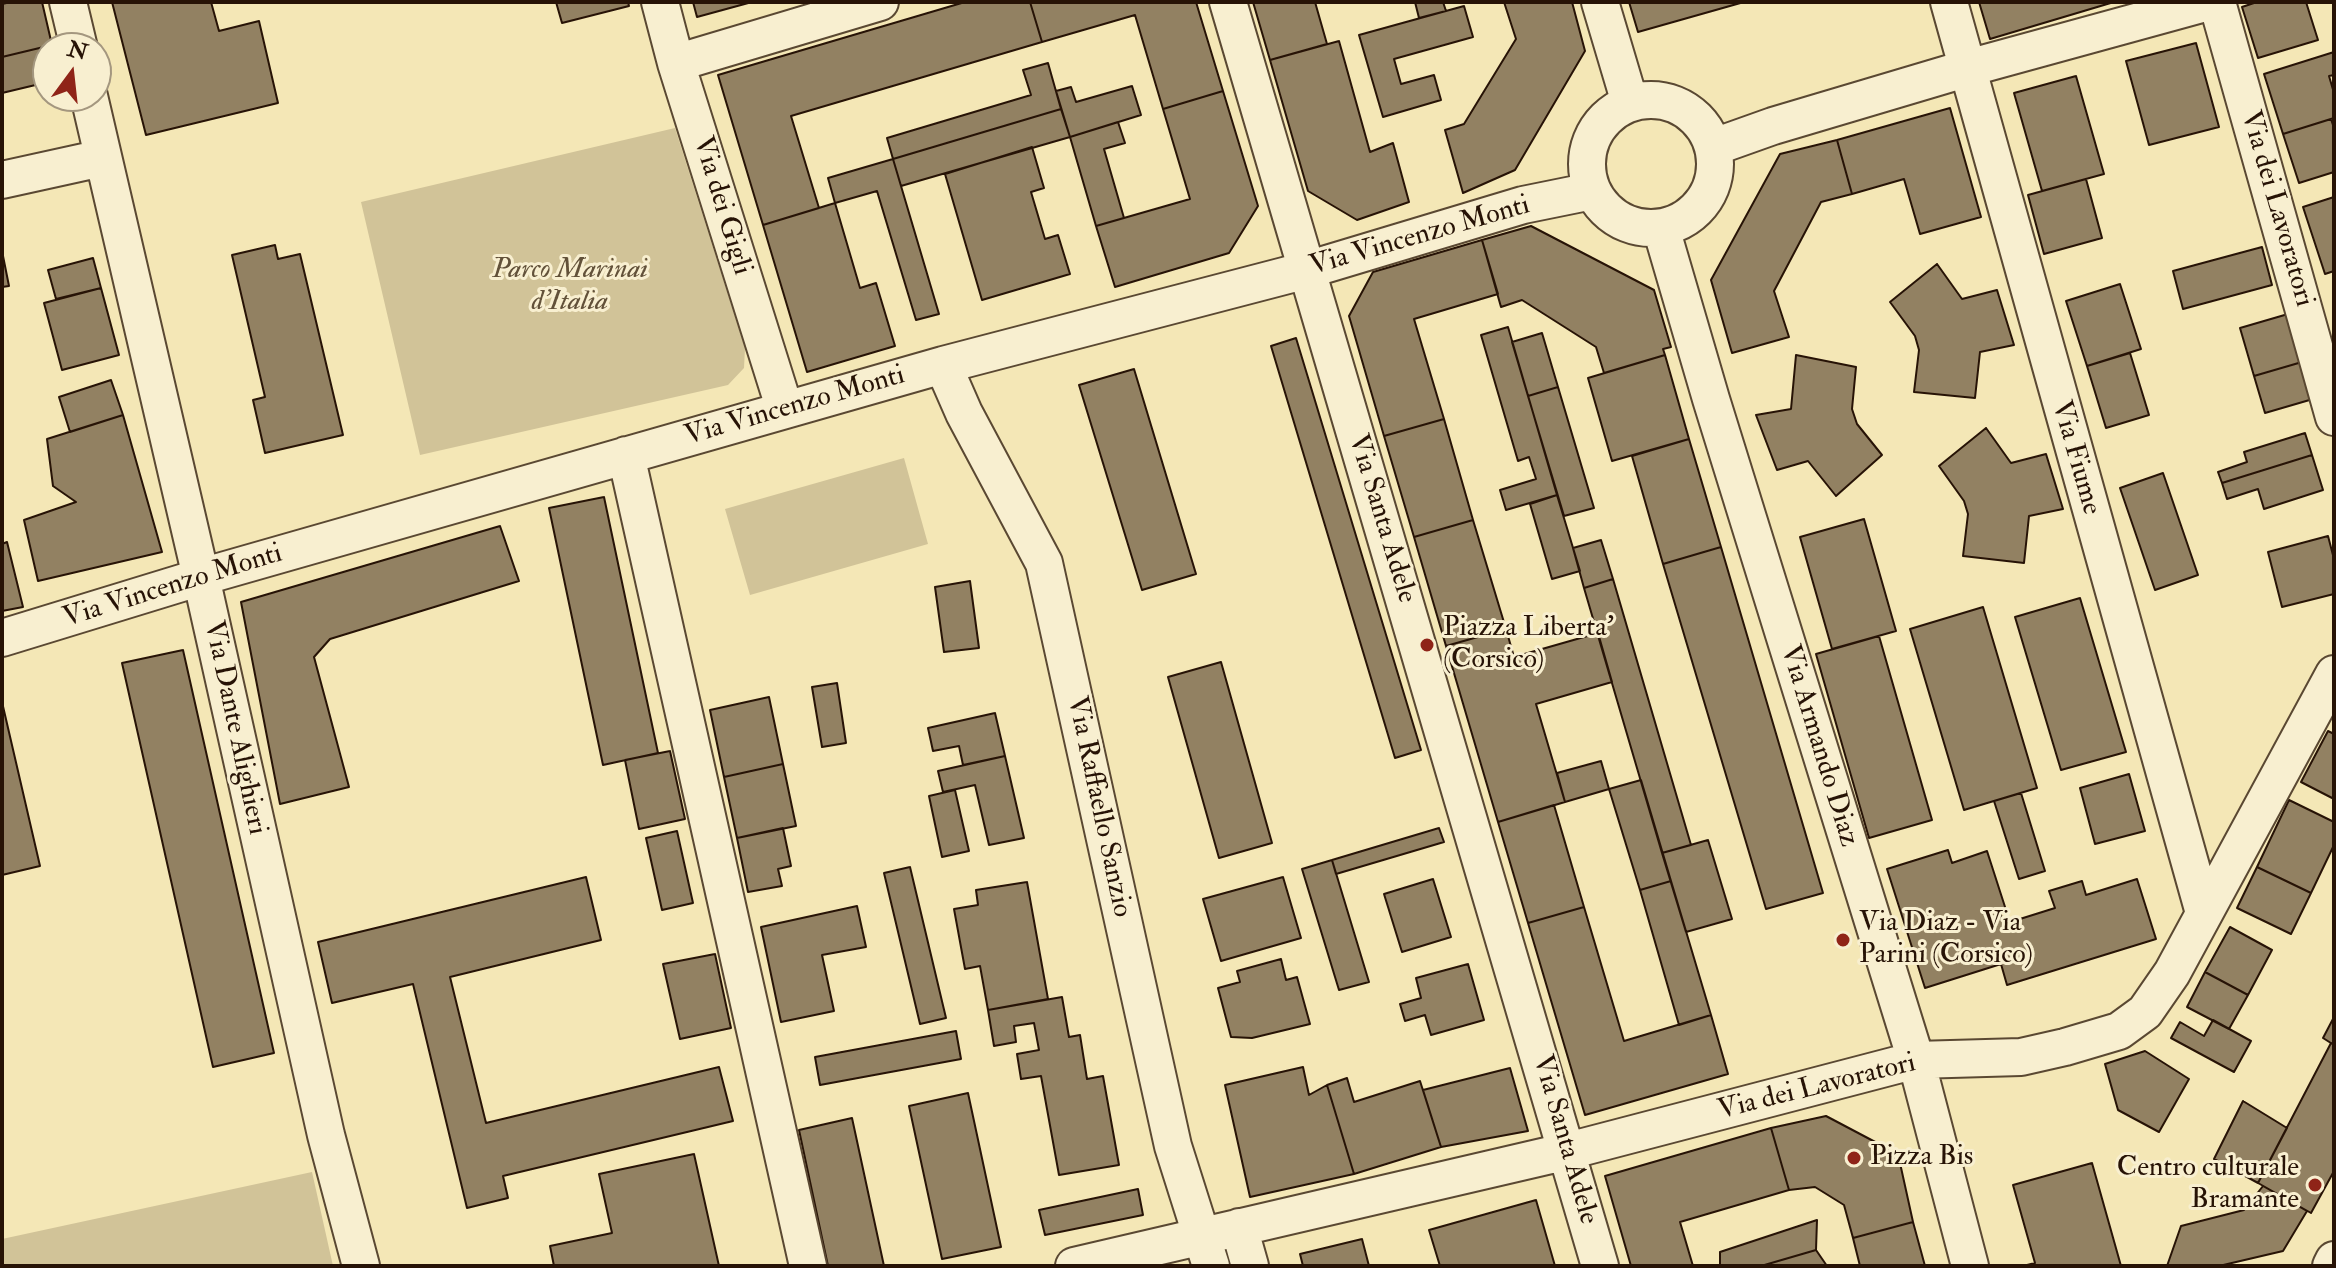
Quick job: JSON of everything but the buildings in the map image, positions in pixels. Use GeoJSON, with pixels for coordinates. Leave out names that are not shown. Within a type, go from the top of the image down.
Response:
{"type":"FeatureCollection","features":[{"type":"Feature","properties":{"kind":"street"},"geometry":{"type":"LineString","coordinates":[[68,2],[75,32]]}},
{"type":"Feature","properties":{"kind":"street","name":"Via dei Gigli"},"geometry":{"type":"LineString","coordinates":[[660,2],[676,63],[785,410]]}},
{"type":"Feature","properties":{"kind":"street"},"geometry":{"type":"LineString","coordinates":[[676,63],[880,2]]}},
{"type":"Feature","properties":{"kind":"street","name":"Via Santa Adele"},"geometry":{"type":"LineString","coordinates":[[1228,2],[1600,1266]]}},
{"type":"Feature","properties":{"kind":"street"},"geometry":{"type":"LineString","coordinates":[[1600,2],[1630,103]]}},
{"type":"Feature","properties":{"kind":"street","name":"Via Fiume"},"geometry":{"type":"LineString","coordinates":[[1949,2],[2204,913]]}},
{"type":"Feature","properties":{"kind":"street"},"geometry":{"type":"LineString","coordinates":[[1714,147],[1773,126],[1968,68],[2209,2]]}},
{"type":"Feature","properties":{"kind":"street","name":"Via dei Lavoratori"},"geometry":{"type":"LineString","coordinates":[[2217,2],[2334,417]]}},
{"type":"Feature","properties":{"kind":"street"},"geometry":{"type":"LineString","coordinates":[[1651,99],[1672,102],[1698,120],[1714,147],[1714,183],[1706,200],[1686,218],[1661,228],[1644,229],[1613,217],[1592,191],[1587,174],[1591,139],[1614,111],[1630,103],[1651,99]]}},
{"type":"Feature","properties":{"kind":"street","name":"Via Dante Alighieri"},"geometry":{"type":"LineString","coordinates":[[92,112],[201,577],[316,1093],[361,1266]]}},
{"type":"Feature","properties":{"kind":"street"},"geometry":{"type":"LineString","coordinates":[[2,180],[102,158]]}},
{"type":"Feature","properties":{"kind":"street","name":"Via Vincenzo Monti"},"geometry":{"type":"LineString","coordinates":[[2,638],[201,577],[943,365],[1307,270],[1523,205],[1592,191]]}},
{"type":"Feature","properties":{"kind":"street","name":"Via Armando Diaz"},"geometry":{"type":"LineString","coordinates":[[1661,228],[1916,1060],[1970,1266]]}},
{"type":"Feature","properties":{"kind":"street","name":"Via Raffaello Sanzio"},"geometry":{"type":"LineString","coordinates":[[943,365],[964,413],[1044,563],[1173,1146],[1206,1251]]}},
{"type":"Feature","properties":{"kind":"street"},"geometry":{"type":"LineString","coordinates":[[626,455],[808,1266]]}},
{"type":"Feature","properties":{"kind":"street","name":"Via dei Lavoratori"},"geometry":{"type":"LineString","coordinates":[[1074,1266],[1206,1251],[1239,1227],[1568,1151],[1916,1060],[2021,1057],[2119,1031],[2134,1023],[2156,999],[2334,674]]}},
{"type":"Feature","properties":{"kind":"street"},"geometry":{"type":"LineString","coordinates":[[1239,1227],[1250,1266]]}},
{"type":"Feature","properties":{"kind":"street"},"geometry":{"type":"LineString","coordinates":[[2331,1266],[2334,1260]]}},
{"type":"Feature","properties":{"kind":"green space","name":"Parco Marinai d’Italia"},"geometry":{"type":"Polygon","coordinates":[[[675,128],[745,348],[744,368],[728,385],[420,455],[361,202],[675,128]]]}},
{"type":"Feature","properties":{"kind":"green space"},"geometry":{"type":"Polygon","coordinates":[[[904,458],[928,544],[750,595],[725,509],[904,458]]]}},
{"type":"Feature","properties":{"kind":"green space"},"geometry":{"type":"Polygon","coordinates":[[[312,1172],[333,1266],[2,1266],[2,1239],[312,1172]]]}},
{"type":"Feature","properties":{"kind":"place","name":"Piazza Liberta' (Corsico)"},"geometry":{"type":"Point","coordinates":[1427,645]}},
{"type":"Feature","properties":{"kind":"place","name":"Via Diaz - Via Parini (Corsico)"},"geometry":{"type":"Point","coordinates":[1843,940]}},
{"type":"Feature","properties":{"kind":"place","name":"Pizza Bis"},"geometry":{"type":"Point","coordinates":[1854,1158]}},
{"type":"Feature","properties":{"kind":"place","name":"Centro culturale Bramante"},"geometry":{"type":"Point","coordinates":[2315,1185]}}]}
